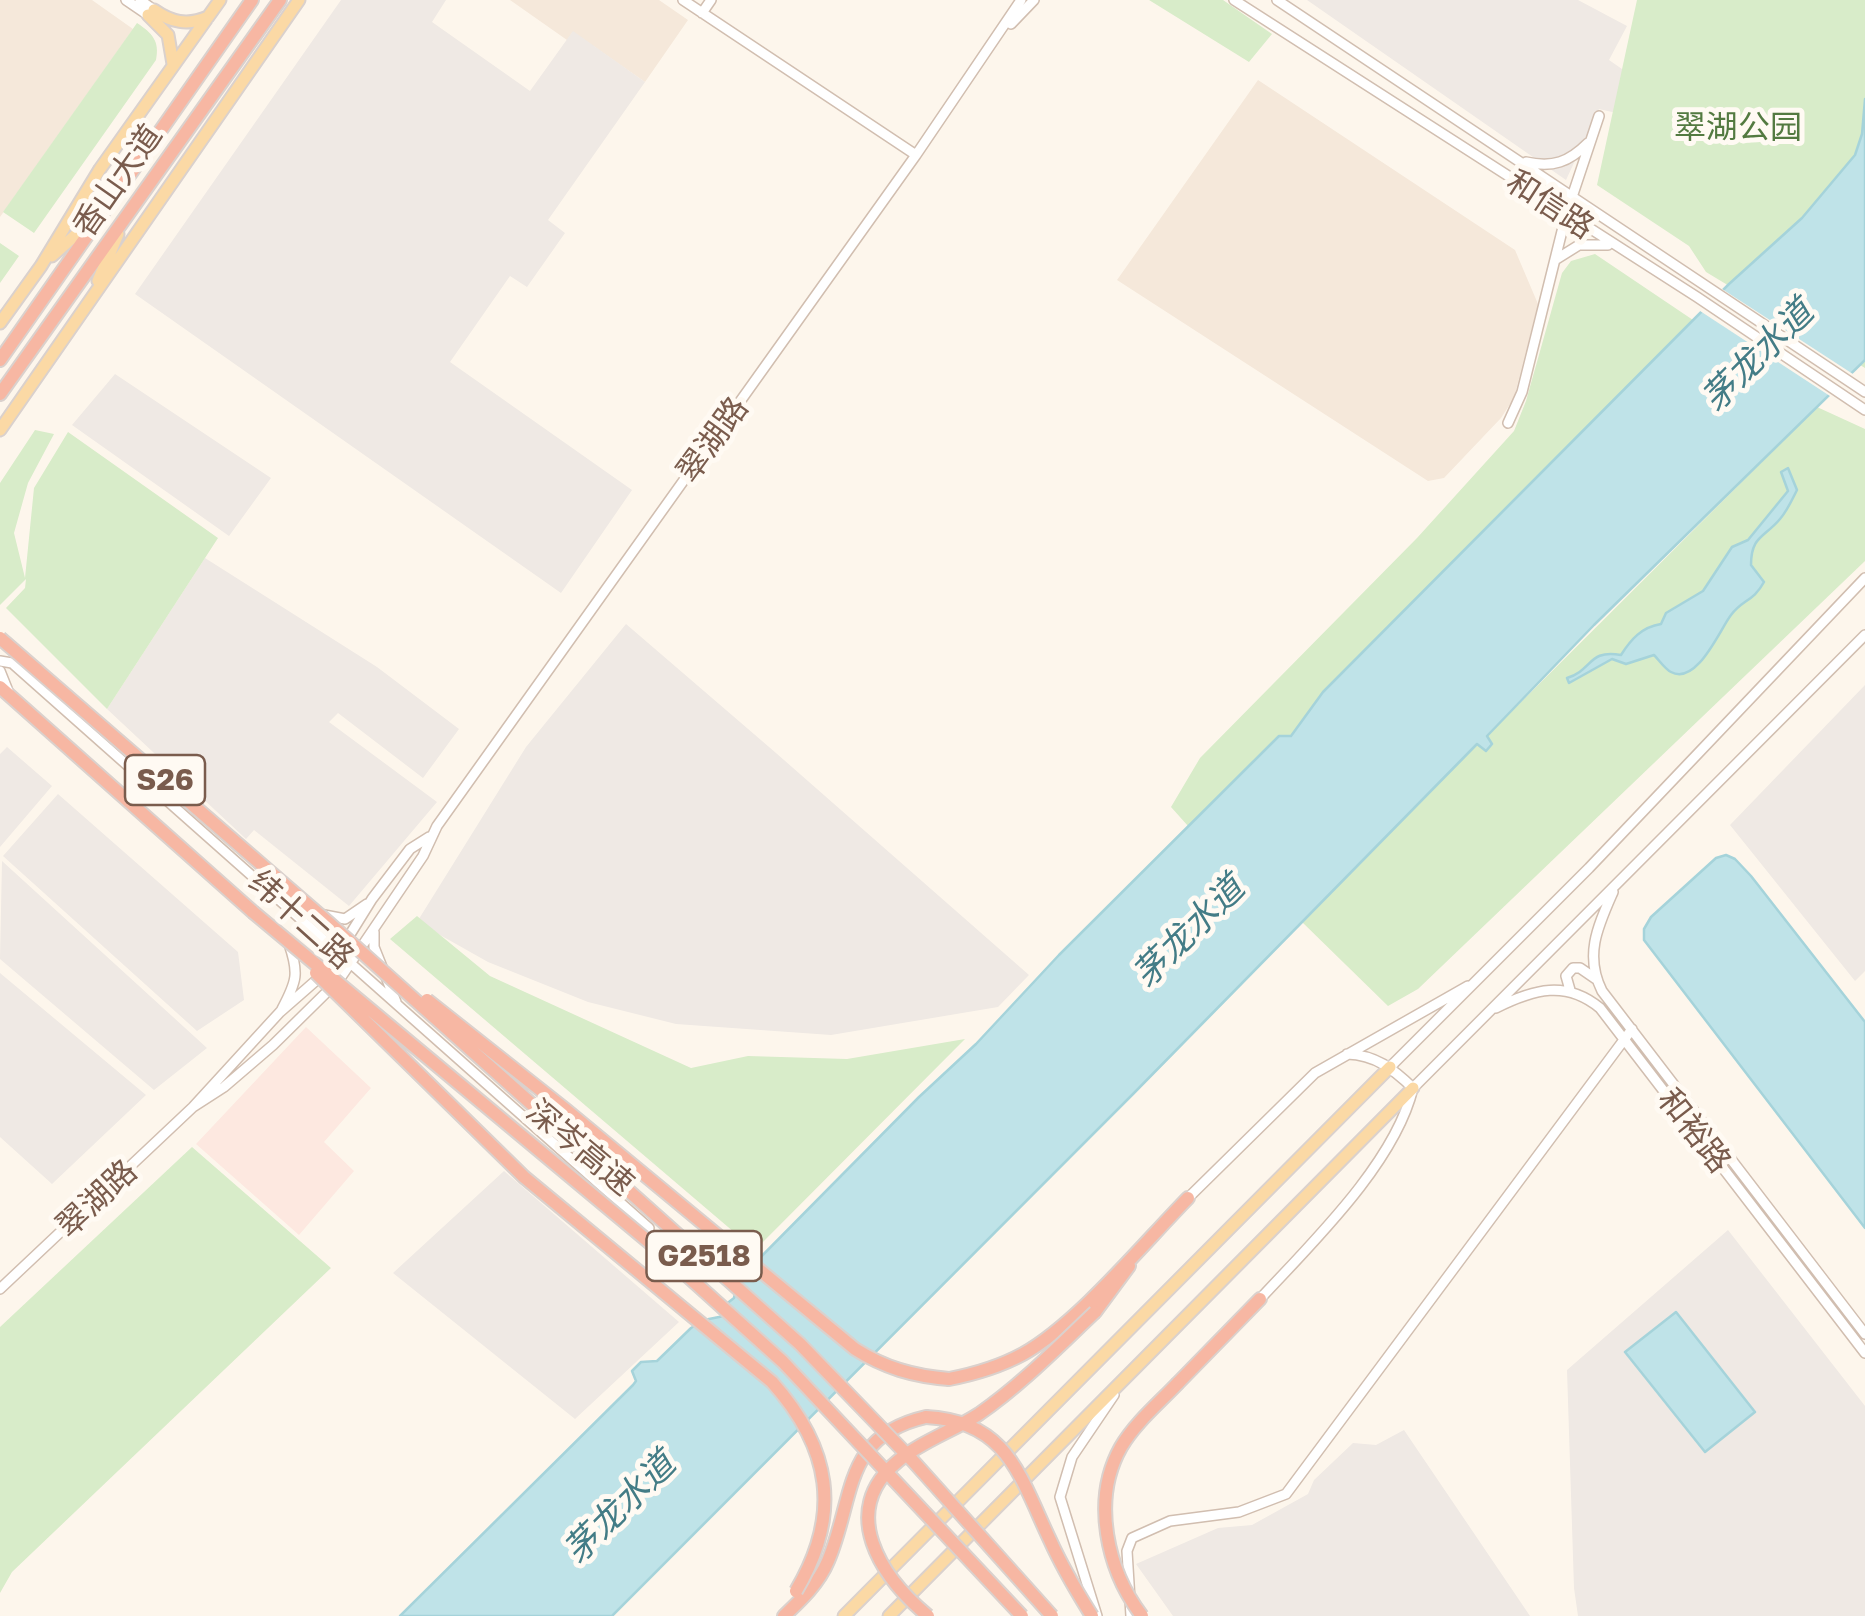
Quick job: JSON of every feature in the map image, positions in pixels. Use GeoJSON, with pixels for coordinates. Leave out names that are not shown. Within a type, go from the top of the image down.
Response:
{"type":"FeatureCollection","features":[{"type":"Feature","properties":{"kind":"highway","name":"香山大道"},"geometry":{"type":"LineString","coordinates":[[0,360],[252,0]]}},
{"type":"Feature","properties":{"kind":"highway","name":"香山大道"},"geometry":{"type":"LineString","coordinates":[[0,394],[280,0]]}},
{"type":"Feature","properties":{"kind":"highway","name":"S26"},"geometry":{"type":"LineString","coordinates":[[0,638],[329,923]]}},
{"type":"Feature","properties":{"kind":"highway","name":"S26"},"geometry":{"type":"LineString","coordinates":[[0,687],[254,912]]}},
{"type":"Feature","properties":{"kind":"highway"},"geometry":{"type":"LineString","coordinates":[[254,912],[524,1177],[772,1382],[796,1409],[813,1438],[825,1500],[822,1532],[799,1595]]}},
{"type":"Feature","properties":{"kind":"highway","name":"深岑高速"},"geometry":{"type":"LineString","coordinates":[[254,912],[661,1252],[782,1362],[1022,1616]]}},
{"type":"Feature","properties":{"kind":"highway"},"geometry":{"type":"LineString","coordinates":[[329,923],[566,1110],[839,1337],[877,1363],[913,1376],[948,1378],[976,1373],[1026,1352],[1072,1316],[1188,1198]]}},
{"type":"Feature","properties":{"kind":"highway","name":"深岑高速"},"geometry":{"type":"LineString","coordinates":[[329,923],[800,1344],[913,1461],[1052,1616]]}},
{"type":"Feature","properties":{"kind":"highway"},"geometry":{"type":"LineString","coordinates":[[928,1616],[891,1580],[876,1556],[868,1528],[872,1500],[881,1479],[898,1461],[980,1413],[1011,1389],[1095,1312],[1112,1293],[1144,1242]]}},
{"type":"Feature","properties":{"kind":"highway"},"geometry":{"type":"LineString","coordinates":[[1142,1616],[1130,1601],[1114,1565],[1106,1529],[1106,1488],[1121,1448],[1260,1299]]}},
{"type":"Feature","properties":{"kind":"highway"},"geometry":{"type":"LineString","coordinates":[[781,1616],[827,1565],[850,1479],[862,1457],[903,1422],[926,1417],[950,1418],[978,1428],[1018,1468],[1050,1540],[1094,1616]]}},
{"type":"Feature","properties":{"kind":"main road"},"geometry":{"type":"LineString","coordinates":[[0,323],[100,169],[220,0]]}},
{"type":"Feature","properties":{"kind":"main road"},"geometry":{"type":"LineString","coordinates":[[0,430],[299,0]]}},
{"type":"Feature","properties":{"kind":"main road"},"geometry":{"type":"LineString","coordinates":[[151,12],[178,22],[208,17]]}},
{"type":"Feature","properties":{"kind":"main road"},"geometry":{"type":"LineString","coordinates":[[151,12],[168,35],[174,64]]}},
{"type":"Feature","properties":{"kind":"main road"},"geometry":{"type":"LineString","coordinates":[[40,266],[108,205]]}},
{"type":"Feature","properties":{"kind":"main road"},"geometry":{"type":"LineString","coordinates":[[89,304],[125,218]]}},
{"type":"Feature","properties":{"kind":"main road"},"geometry":{"type":"LineString","coordinates":[[844,1616],[1390,1067]]}},
{"type":"Feature","properties":{"kind":"main road"},"geometry":{"type":"LineString","coordinates":[[889,1616],[1413,1088]]}},
{"type":"Feature","properties":{"kind":"street"},"geometry":{"type":"LineString","coordinates":[[126,0],[151,12]]}},
{"type":"Feature","properties":{"kind":"street"},"geometry":{"type":"LineString","coordinates":[[140,0],[151,12]]}},
{"type":"Feature","properties":{"kind":"street"},"geometry":{"type":"LineString","coordinates":[[683,0],[916,155]]}},
{"type":"Feature","properties":{"kind":"street"},"geometry":{"type":"LineString","coordinates":[[702,12],[711,0]]}},
{"type":"Feature","properties":{"kind":"street","name":"翠湖路"},"geometry":{"type":"LineString","coordinates":[[193,1108],[224,1088],[302,1017],[351,965],[423,856],[429,838],[916,155],[1021,0]]}},
{"type":"Feature","properties":{"kind":"street","name":"翠湖路"},"geometry":{"type":"LineString","coordinates":[[996,41],[1034,0]]}},
{"type":"Feature","properties":{"kind":"street","name":"和信路"},"geometry":{"type":"LineString","coordinates":[[1234,0],[1861,407]]}},
{"type":"Feature","properties":{"kind":"street","name":"和信路"},"geometry":{"type":"LineString","coordinates":[[1276,0],[1865,392]]}},
{"type":"Feature","properties":{"kind":"street"},"geometry":{"type":"LineString","coordinates":[[1508,423],[1522,392],[1566,216],[1599,116]]}},
{"type":"Feature","properties":{"kind":"street"},"geometry":{"type":"LineString","coordinates":[[1517,160],[1537,164],[1564,162],[1590,142]]}},
{"type":"Feature","properties":{"kind":"street"},"geometry":{"type":"LineString","coordinates":[[1556,260],[1579,245],[1614,246]]}},
{"type":"Feature","properties":{"kind":"street"},"geometry":{"type":"LineString","coordinates":[[1390,1067],[1479,980],[1865,578]]}},
{"type":"Feature","properties":{"kind":"street"},"geometry":{"type":"LineString","coordinates":[[1260,1299],[1315,1240],[1380,1158],[1403,1123],[1413,1088],[1865,635]]}},
{"type":"Feature","properties":{"kind":"street","name":"纬十二路"},"geometry":{"type":"LineString","coordinates":[[0,660],[12,664],[650,1228]]}},
{"type":"Feature","properties":{"kind":"street"},"geometry":{"type":"LineString","coordinates":[[0,671],[6,688],[587,1197],[600,1184]]}},
{"type":"Feature","properties":{"kind":"street","name":"翠湖路"},"geometry":{"type":"LineString","coordinates":[[0,1288],[193,1108],[280,1012],[328,970],[372,898],[410,849],[429,838]]}},
{"type":"Feature","properties":{"kind":"street"},"geometry":{"type":"LineString","coordinates":[[1596,978],[1593,941],[1617,884]]}},
{"type":"Feature","properties":{"kind":"street"},"geometry":{"type":"LineString","coordinates":[[290,908],[345,919],[372,898]]}},
{"type":"Feature","properties":{"kind":"street"},"geometry":{"type":"LineString","coordinates":[[374,930],[374,947],[396,1005]]}},
{"type":"Feature","properties":{"kind":"street"},"geometry":{"type":"LineString","coordinates":[[280,1012],[294,986],[297,968],[284,932]]}},
{"type":"Feature","properties":{"kind":"street"},"geometry":{"type":"LineString","coordinates":[[1485,1014],[1522,995],[1570,990],[1566,976],[1573,968],[1596,978]]}},
{"type":"Feature","properties":{"kind":"street","name":"和裕路"},"geometry":{"type":"LineString","coordinates":[[1596,978],[1865,1334]]}},
{"type":"Feature","properties":{"kind":"street"},"geometry":{"type":"LineString","coordinates":[[1188,1198],[1301,1085],[1344,1054],[1479,980]]}},
{"type":"Feature","properties":{"kind":"street","name":"和裕路"},"geometry":{"type":"LineString","coordinates":[[1570,990],[1600,1008],[1865,1353]]}},
{"type":"Feature","properties":{"kind":"street"},"geometry":{"type":"LineString","coordinates":[[302,1017],[325,999],[342,1000],[412,1044]]}},
{"type":"Feature","properties":{"kind":"street"},"geometry":{"type":"LineString","coordinates":[[1131,1616],[1127,1551],[1132,1538],[1170,1521],[1239,1512],[1286,1494],[1632,1030]]}},
{"type":"Feature","properties":{"kind":"street"},"geometry":{"type":"LineString","coordinates":[[1344,1054],[1362,1055],[1390,1067],[1413,1088]]}},
{"type":"Feature","properties":{"kind":"street"},"geometry":{"type":"LineString","coordinates":[[1094,1616],[1060,1497],[1072,1457],[1126,1380]]}},
{"type":"Feature","properties":{"kind":"shaded area"},"geometry":{"type":"Polygon","coordinates":[[[0,0],[92,0],[133,29],[0,217],[0,0]]]}},
{"type":"Feature","properties":{"kind":"shaded area"},"geometry":{"type":"Polygon","coordinates":[[[341,0],[446,0],[432,22],[530,91],[573,31],[645,82],[548,220],[565,233],[527,287],[510,276],[450,362],[632,490],[561,593],[135,294],[341,0]]]}},
{"type":"Feature","properties":{"kind":"shaded area"},"geometry":{"type":"Polygon","coordinates":[[[510,0],[659,0],[688,20],[645,82],[573,32],[567,40],[510,0]]]}},
{"type":"Feature","properties":{"kind":"shaded area"},"geometry":{"type":"Polygon","coordinates":[[[1307,0],[1578,0],[1627,26],[1609,60],[1635,78],[1621,114],[1599,109],[1566,180],[1307,0]]]}},
{"type":"Feature","properties":{"kind":"shaded area"},"geometry":{"type":"Polygon","coordinates":[[[1258,80],[1515,250],[1538,304],[1514,398],[1501,418],[1444,478],[1428,481],[1117,280],[1258,80]]]}},
{"type":"Feature","properties":{"kind":"shaded area"},"geometry":{"type":"Polygon","coordinates":[[[115,374],[271,478],[229,536],[72,425],[115,374]]]}},
{"type":"Feature","properties":{"kind":"shaded area"},"geometry":{"type":"Polygon","coordinates":[[[205,558],[377,667],[459,729],[423,778],[338,713],[329,722],[437,802],[349,906],[254,830],[246,839],[107,709],[205,558]]]}},
{"type":"Feature","properties":{"kind":"shaded area"},"geometry":{"type":"Polygon","coordinates":[[[626,624],[1029,975],[998,1007],[831,1035],[676,1024],[588,1002],[488,962],[417,922],[526,747],[626,624]]]}},
{"type":"Feature","properties":{"kind":"shaded area"},"geometry":{"type":"Polygon","coordinates":[[[1865,685],[1865,971],[1855,981],[1730,825],[1865,685]]]}},
{"type":"Feature","properties":{"kind":"shaded area"},"geometry":{"type":"Polygon","coordinates":[[[7,747],[52,786],[0,847],[0,754],[7,747]]]}},
{"type":"Feature","properties":{"kind":"shaded area"},"geometry":{"type":"Polygon","coordinates":[[[58,794],[238,952],[244,1000],[197,1031],[3,856],[58,794]]]}},
{"type":"Feature","properties":{"kind":"shaded area"},"geometry":{"type":"Polygon","coordinates":[[[2,861],[207,1048],[154,1090],[0,959],[2,861]]]}},
{"type":"Feature","properties":{"kind":"shaded area"},"geometry":{"type":"Polygon","coordinates":[[[0,973],[146,1095],[52,1184],[0,1137],[0,973]]]}},
{"type":"Feature","properties":{"kind":"shaded area"},"geometry":{"type":"Polygon","coordinates":[[[306,1027],[371,1088],[324,1142],[354,1171],[299,1235],[196,1144],[306,1027]]]}},
{"type":"Feature","properties":{"kind":"shaded area"},"geometry":{"type":"Polygon","coordinates":[[[504,1171],[679,1322],[575,1419],[393,1273],[504,1171]]]}},
{"type":"Feature","properties":{"kind":"shaded area"},"geometry":{"type":"Polygon","coordinates":[[[1728,1230],[1865,1406],[1865,1616],[1578,1616],[1567,1370],[1728,1230]]]}},
{"type":"Feature","properties":{"kind":"shaded area"},"geometry":{"type":"Polygon","coordinates":[[[1404,1430],[1530,1616],[1173,1616],[1136,1564],[1218,1528],[1252,1525],[1308,1494],[1314,1480],[1353,1443],[1376,1445],[1404,1430]]]}},
{"type":"Feature","properties":{"kind":"green space"},"geometry":{"type":"Polygon","coordinates":[[[1149,0],[1223,0],[1272,34],[1249,62],[1149,0]]]}},
{"type":"Feature","properties":{"kind":"green space","name":"翠湖公园"},"geometry":{"type":"Polygon","coordinates":[[[1637,0],[1865,0],[1865,368],[1706,272],[1689,246],[1597,185],[1637,0]]]}},
{"type":"Feature","properties":{"kind":"green space"},"geometry":{"type":"Polygon","coordinates":[[[137,23],[154,38],[156,60],[34,233],[3,212],[137,23]]]}},
{"type":"Feature","properties":{"kind":"green space"},"geometry":{"type":"Polygon","coordinates":[[[0,243],[19,256],[0,283],[0,243]]]}},
{"type":"Feature","properties":{"kind":"green space"},"geometry":{"type":"Polygon","coordinates":[[[1595,254],[1693,320],[1323,692],[1291,736],[1279,736],[1188,826],[1171,807],[1200,758],[1417,538],[1514,431],[1562,273],[1571,261],[1595,254]]]}},
{"type":"Feature","properties":{"kind":"green space"},"geometry":{"type":"Polygon","coordinates":[[[1817,407],[1865,429],[1865,561],[1418,989],[1388,1006],[1302,922],[1478,743],[1485,751],[1492,744],[1486,737],[1817,407]]]}},
{"type":"Feature","properties":{"kind":"green space"},"geometry":{"type":"Polygon","coordinates":[[[35,430],[54,434],[28,483],[14,533],[25,578],[34,488],[68,432],[218,538],[107,709],[6,608],[25,588],[26,579],[0,605],[0,483],[35,430]]]}},
{"type":"Feature","properties":{"kind":"green space"},"geometry":{"type":"Polygon","coordinates":[[[417,916],[490,976],[691,1068],[748,1056],[847,1059],[965,1039],[755,1250],[390,939],[417,916]]]}},
{"type":"Feature","properties":{"kind":"green space"},"geometry":{"type":"Polygon","coordinates":[[[192,1147],[331,1268],[12,1572],[0,1593],[0,1327],[192,1147]]]}},
{"type":"Feature","properties":{"kind":"water","name":"茅龙水道"},"geometry":{"type":"Polygon","coordinates":[[[1865,99],[1865,360],[1594,625],[1487,736],[1492,744],[1486,751],[1477,744],[612,1616],[400,1616],[633,1385],[636,1381],[632,1371],[641,1362],[657,1361],[691,1328],[704,1320],[724,1316],[725,1305],[734,1298],[737,1283],[745,1273],[1279,736],[1291,736],[1323,692],[1729,284],[1802,218],[1855,155],[1862,134],[1865,99]]]}},
{"type":"Feature","properties":{"kind":"water"},"geometry":{"type":"Polygon","coordinates":[[[1788,468],[1797,490],[1783,516],[1756,543],[1752,555],[1751,565],[1764,582],[1731,615],[1699,664],[1681,674],[1669,671],[1654,655],[1626,664],[1612,659],[1569,683],[1567,678],[1596,658],[1621,655],[1638,635],[1661,624],[1666,613],[1703,591],[1732,547],[1748,540],[1788,491],[1781,472],[1788,468]]]}},
{"type":"Feature","properties":{"kind":"water"},"geometry":{"type":"Polygon","coordinates":[[[1726,855],[1751,876],[1865,1022],[1865,1228],[1644,940],[1644,929],[1651,917],[1716,858],[1726,855]]]}},
{"type":"Feature","properties":{"kind":"water"},"geometry":{"type":"Polygon","coordinates":[[[1676,1312],[1755,1412],[1705,1452],[1625,1352],[1676,1312]]]}},
{"type":"Feature","properties":{"kind":"pier"},"geometry":{"type":"Polygon","coordinates":[[[1719,287],[1856,376],[1833,398],[1697,309],[1719,287]]]}}]}
